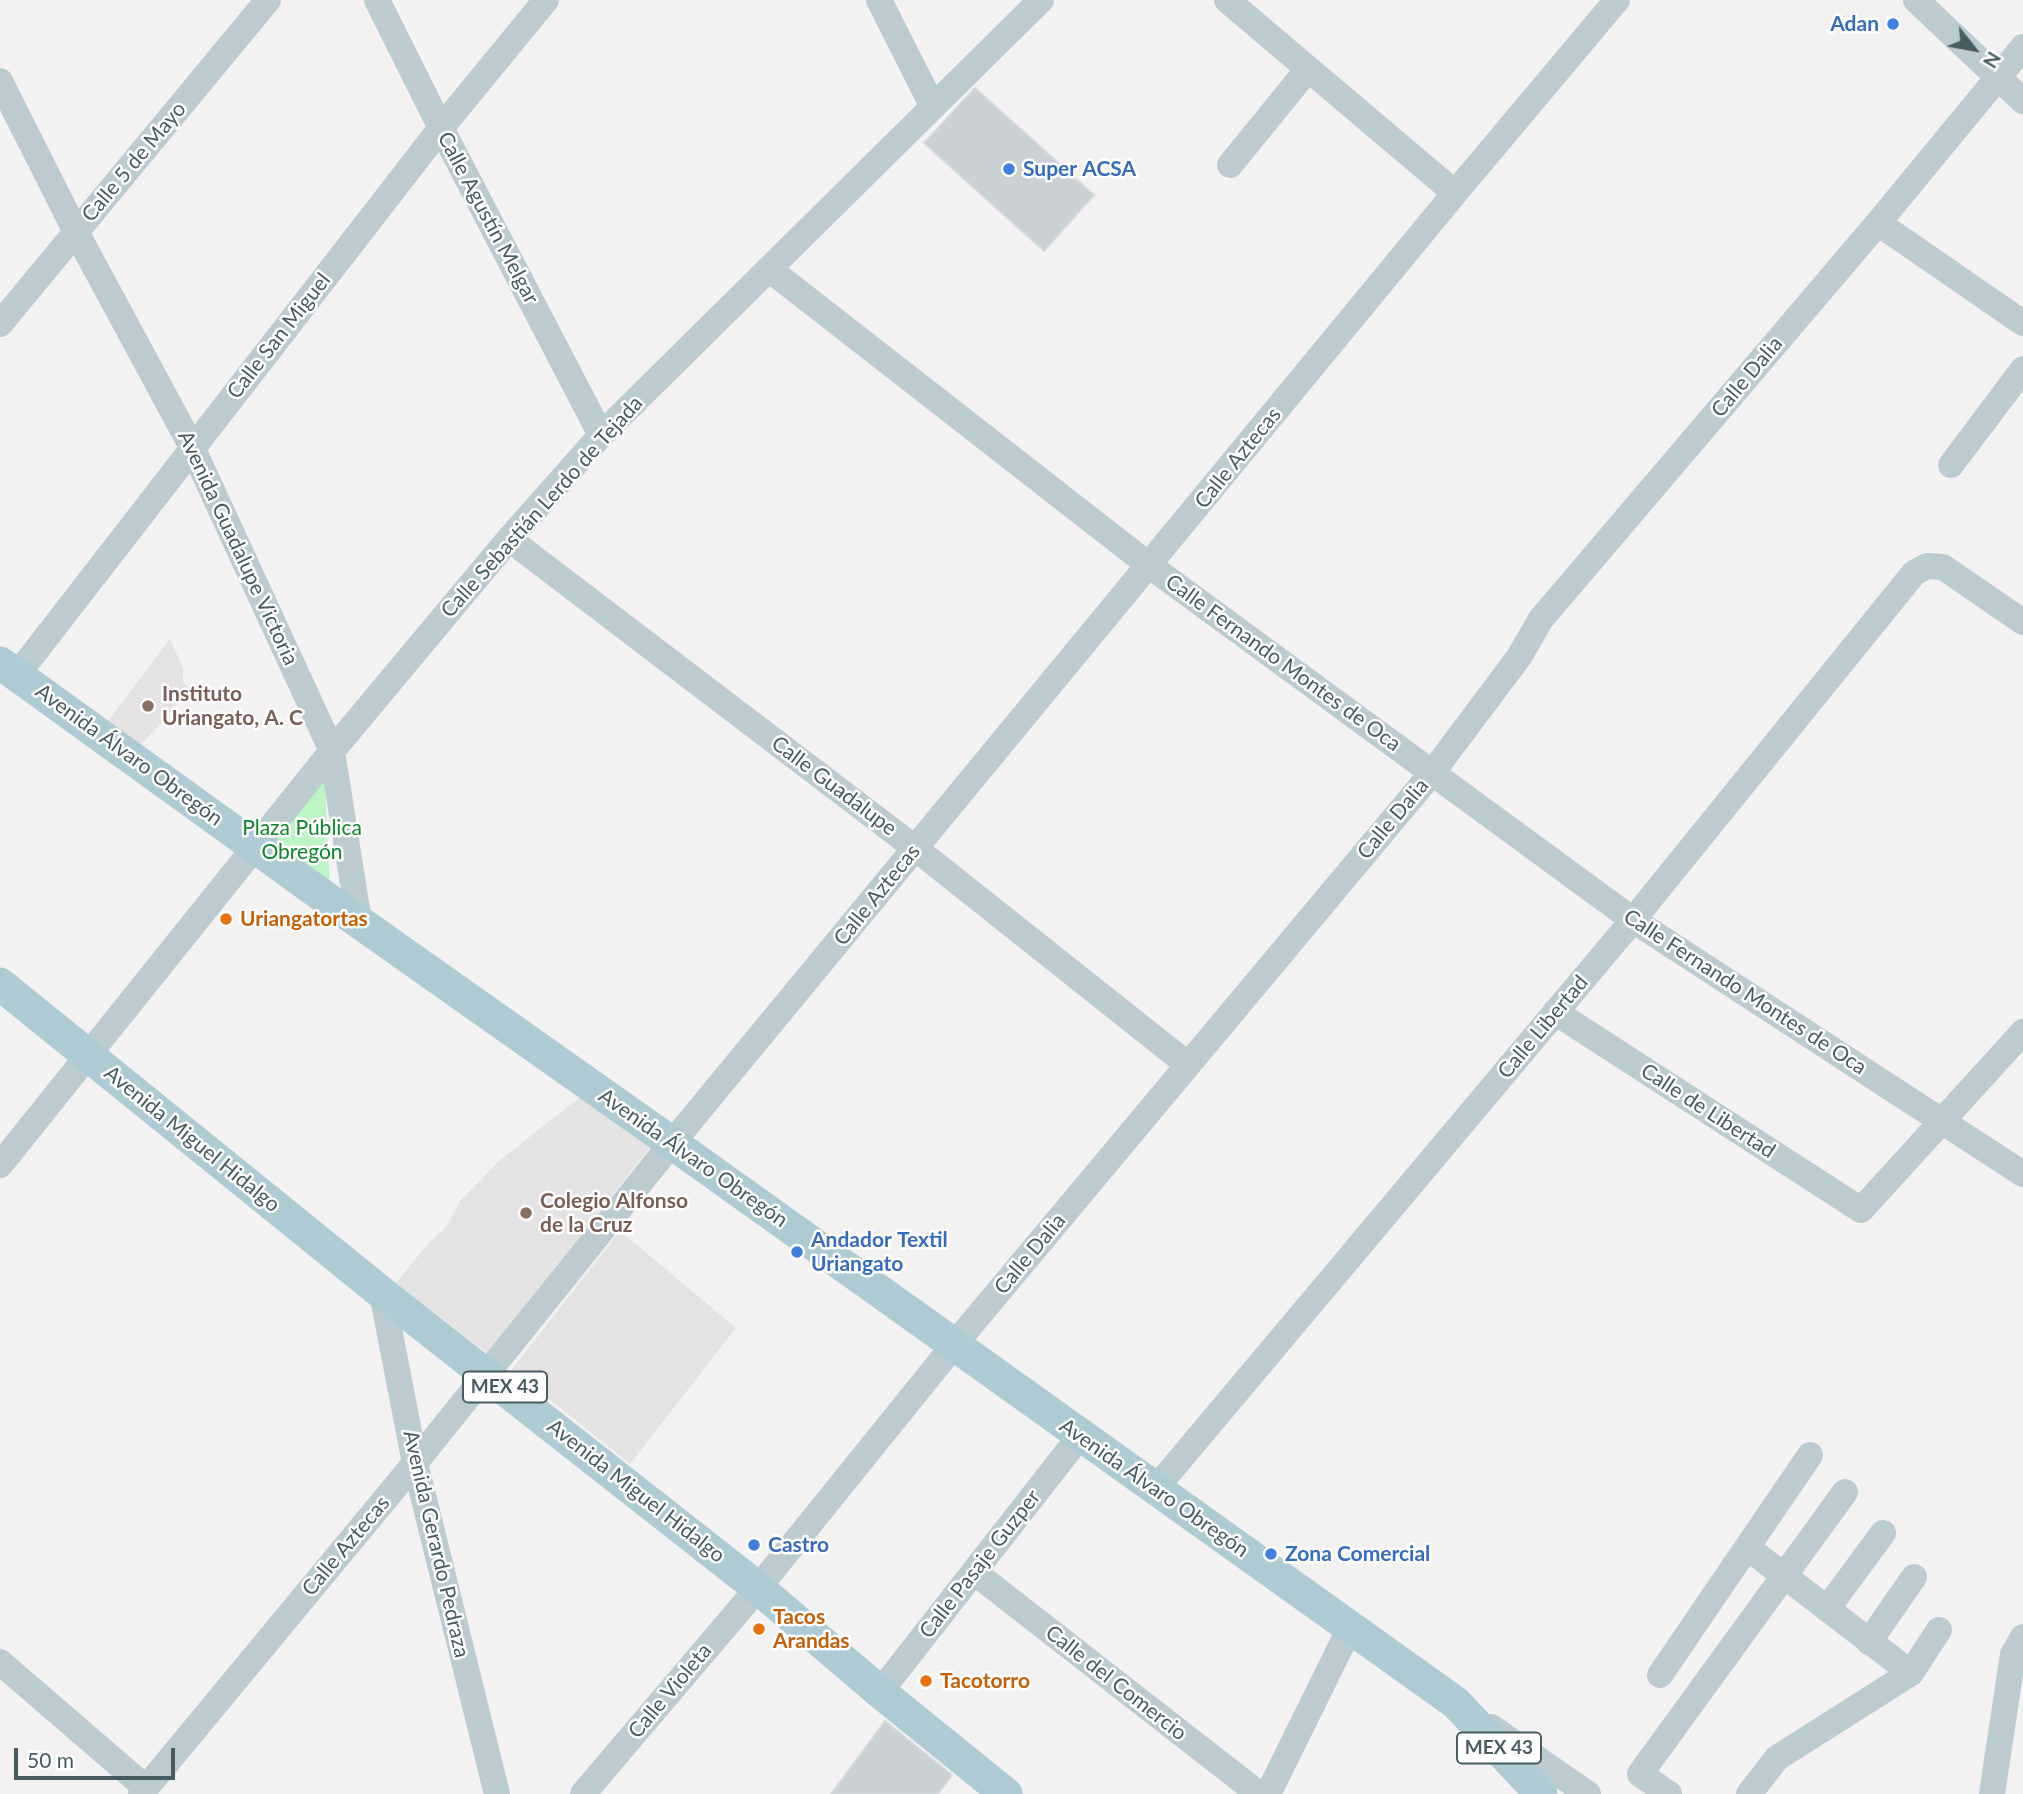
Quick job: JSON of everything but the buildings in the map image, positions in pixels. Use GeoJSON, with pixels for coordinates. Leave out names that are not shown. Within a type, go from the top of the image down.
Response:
{"type":"FeatureCollection","features":[{"type":"Feature","properties":{"kind":"main road","name":"Avenida Álvaro Obregón"},"geometry":{"type":"LineString","coordinates":[[6,672],[256,846],[1457,1703],[1541,1794]]}},
{"type":"Feature","properties":{"kind":"main road","name":"Avenida Miguel Hidalgo"},"geometry":{"type":"LineString","coordinates":[[0,984],[382,1293],[758,1588],[1006,1794]]}},
{"type":"Feature","properties":{"kind":"street","name":"Calle 5 de Mayo"},"geometry":{"type":"LineString","coordinates":[[0,324],[268,0]]}},
{"type":"Feature","properties":{"kind":"street","name":"Calle Agustín Melgar"},"geometry":{"type":"LineString","coordinates":[[377,0],[601,435]]}},
{"type":"Feature","properties":{"kind":"street","name":"Calle San Miguel"},"geometry":{"type":"LineString","coordinates":[[6,672],[192,447],[441,128],[546,0]]}},
{"type":"Feature","properties":{"kind":"street"},"geometry":{"type":"LineString","coordinates":[[878,0],[933,107]]}},
{"type":"Feature","properties":{"kind":"street","name":"Calle Sebastián Lerdo de Tejada"},"geometry":{"type":"LineString","coordinates":[[0,1165],[332,751],[509,538],[601,435],[1041,0]]}},
{"type":"Feature","properties":{"kind":"street"},"geometry":{"type":"LineString","coordinates":[[1227,0],[1455,193]]}},
{"type":"Feature","properties":{"kind":"street","name":"Calle Aztecas"},"geometry":{"type":"LineString","coordinates":[[143,1791],[488,1374],[672,1143],[1617,0]]}},
{"type":"Feature","properties":{"kind":"street"},"geometry":{"type":"LineString","coordinates":[[1916,0],[2023,101]]}},
{"type":"Feature","properties":{"kind":"street","name":"Calle Dalia"},"geometry":{"type":"LineString","coordinates":[[758,1588],[954,1345],[1432,773],[1519,657],[1541,619],[1878,223],[2023,47]]}},
{"type":"Feature","properties":{"kind":"street"},"geometry":{"type":"LineString","coordinates":[[1230,165],[1308,69]]}},
{"type":"Feature","properties":{"kind":"street","name":"Avenida Guadalupe Victoria"},"geometry":{"type":"LineString","coordinates":[[0,81],[76,232],[192,447],[332,751],[359,922]]}},
{"type":"Feature","properties":{"kind":"street"},"geometry":{"type":"LineString","coordinates":[[1878,223],[2023,323]]}},
{"type":"Feature","properties":{"kind":"street","name":"Calle Fernando Montes de Oca"},"geometry":{"type":"LineString","coordinates":[[769,270],[1150,566],[1633,920],[2023,1174]]}},
{"type":"Feature","properties":{"kind":"street"},"geometry":{"type":"LineString","coordinates":[[1951,465],[2023,369]]}},
{"type":"Feature","properties":{"kind":"street","name":"Calle Guadalupe"},"geometry":{"type":"LineString","coordinates":[[509,538],[915,848],[1187,1064]]}},
{"type":"Feature","properties":{"kind":"street","name":"Calle Libertad"},"geometry":{"type":"LineString","coordinates":[[1156,1488],[1633,920],[1914,573],[1927,566],[1943,567],[2023,622]]}},
{"type":"Feature","properties":{"kind":"street","name":"Calle de Libertad"},"geometry":{"type":"LineString","coordinates":[[1555,1012],[1861,1210],[1942,1122]]}},
{"type":"Feature","properties":{"kind":"street"},"geometry":{"type":"LineString","coordinates":[[1942,1122],[2023,1032]]}},
{"type":"Feature","properties":{"kind":"street","name":"Avenida Gerardo Pedraza"},"geometry":{"type":"LineString","coordinates":[[382,1293],[415,1463],[497,1794]]}},
{"type":"Feature","properties":{"kind":"street","name":"Calle Pasaje Guzper"},"geometry":{"type":"LineString","coordinates":[[880,1692],[1080,1436]]}},
{"type":"Feature","properties":{"kind":"street"},"geometry":{"type":"LineString","coordinates":[[1660,1675],[1699,1622],[1810,1455]]}},
{"type":"Feature","properties":{"kind":"street"},"geometry":{"type":"LineString","coordinates":[[1669,1794],[1640,1774],[1845,1492]]}},
{"type":"Feature","properties":{"kind":"street"},"geometry":{"type":"LineString","coordinates":[[1827,1609],[1883,1534]]}},
{"type":"Feature","properties":{"kind":"street"},"geometry":{"type":"LineString","coordinates":[[1748,1548],[1912,1673]]}},
{"type":"Feature","properties":{"kind":"street","name":"Calle del Comercio"},"geometry":{"type":"LineString","coordinates":[[974,1572],[1259,1794]]}},
{"type":"Feature","properties":{"kind":"street"},"geometry":{"type":"LineString","coordinates":[[1869,1642],[1914,1577]]}},
{"type":"Feature","properties":{"kind":"street","name":"Calle Violeta"},"geometry":{"type":"LineString","coordinates":[[583,1794],[758,1588]]}},
{"type":"Feature","properties":{"kind":"street"},"geometry":{"type":"LineString","coordinates":[[1699,1622],[1735,1644]]}},
{"type":"Feature","properties":{"kind":"street"},"geometry":{"type":"LineString","coordinates":[[1268,1794],[1350,1628]]}},
{"type":"Feature","properties":{"kind":"street"},"geometry":{"type":"LineString","coordinates":[[1749,1794],[1777,1758],[1912,1673],[1939,1630]]}},
{"type":"Feature","properties":{"kind":"street"},"geometry":{"type":"LineString","coordinates":[[1992,1794],[2013,1654],[2023,1637]]}},
{"type":"Feature","properties":{"kind":"street"},"geometry":{"type":"LineString","coordinates":[[0,1662],[143,1791]]}},
{"type":"Feature","properties":{"kind":"street"},"geometry":{"type":"LineString","coordinates":[[1457,1703],[1588,1794]]}},
{"type":"Feature","properties":{"kind":"shaded area","name":"Instituto Uriangato, A. C"},"geometry":{"type":"Polygon","coordinates":[[[170,639],[183,668],[183,682],[191,689],[140,746],[107,722],[170,639]]]}},
{"type":"Feature","properties":{"kind":"shaded area","name":"Colegio Alfonso de la Cruz"},"geometry":{"type":"Polygon","coordinates":[[[580,1097],[651,1146],[487,1353],[396,1283],[427,1245],[447,1226],[460,1201],[499,1161],[580,1097]]]}},
{"type":"Feature","properties":{"kind":"shaded area"},"geometry":{"type":"Polygon","coordinates":[[[620,1231],[736,1328],[630,1464],[512,1369],[620,1231]]]}},
{"type":"Feature","properties":{"kind":"green space","name":"Plaza Pública Obregón"},"geometry":{"type":"Polygon","coordinates":[[[325,779],[330,894],[268,845],[325,779]]]}},
{"type":"Feature","properties":{"kind":"place","name":"Adan"},"geometry":{"type":"Point","coordinates":[1893,24]}},
{"type":"Feature","properties":{"kind":"place","name":"Super ACSA"},"geometry":{"type":"Point","coordinates":[1009,169]}},
{"type":"Feature","properties":{"kind":"place","name":"Instituto Uriangato, A. C"},"geometry":{"type":"Point","coordinates":[148,706]}},
{"type":"Feature","properties":{"kind":"place","name":"Uriangatortas"},"geometry":{"type":"Point","coordinates":[226,919]}},
{"type":"Feature","properties":{"kind":"place","name":"Colegio Alfonso de la Cruz"},"geometry":{"type":"Point","coordinates":[526,1213]}},
{"type":"Feature","properties":{"kind":"place","name":"Andador Textil Uriangato"},"geometry":{"type":"Point","coordinates":[797,1252]}},
{"type":"Feature","properties":{"kind":"place","name":"Castro"},"geometry":{"type":"Point","coordinates":[754,1545]}},
{"type":"Feature","properties":{"kind":"place","name":"Zona Comercial"},"geometry":{"type":"Point","coordinates":[1271,1554]}},
{"type":"Feature","properties":{"kind":"place","name":"Tacos Arandas"},"geometry":{"type":"Point","coordinates":[759,1629]}},
{"type":"Feature","properties":{"kind":"place","name":"Tacotorro"},"geometry":{"type":"Point","coordinates":[926,1681]}}]}
